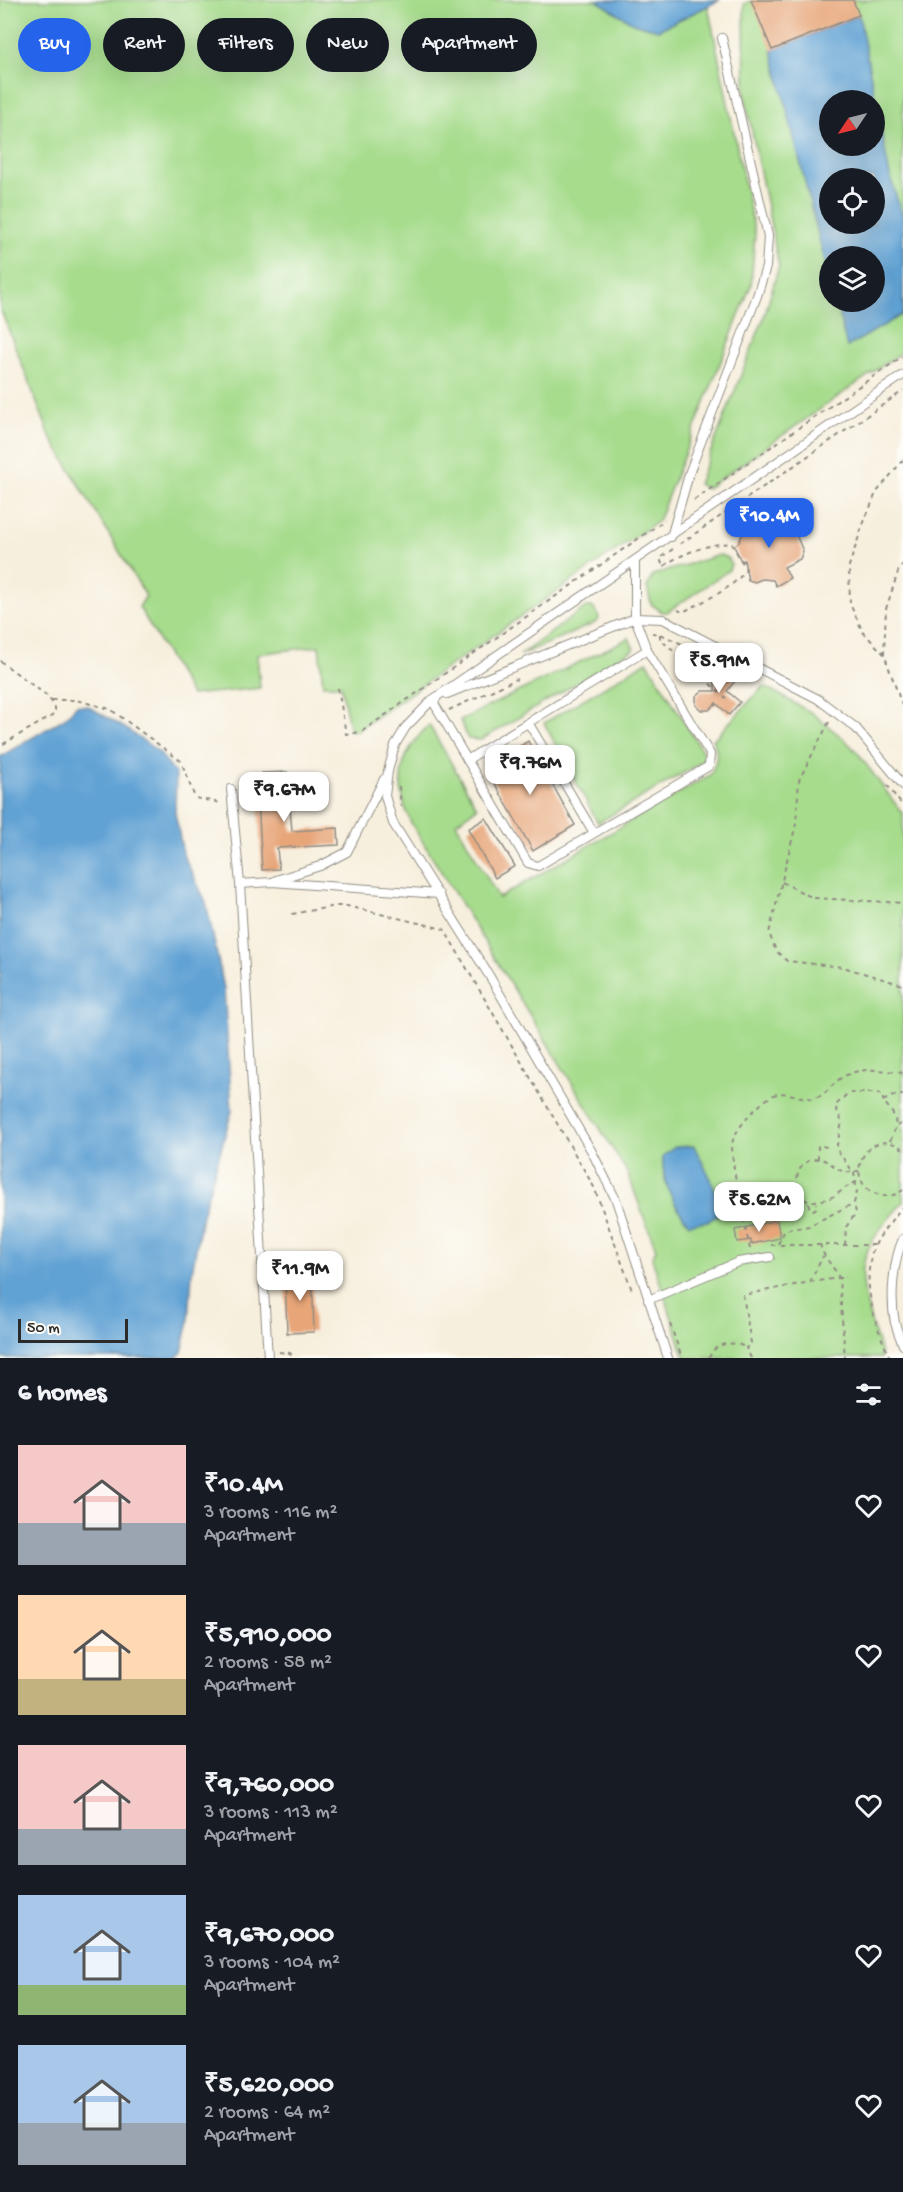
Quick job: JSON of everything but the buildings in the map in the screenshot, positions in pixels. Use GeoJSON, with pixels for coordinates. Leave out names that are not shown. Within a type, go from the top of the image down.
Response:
{"type":"FeatureCollection","features":[{"type":"Feature","properties":{"kind":"lane"},"geometry":{"type":"LineString","coordinates":[[671,537],[690,471],[766,267],[768,236],[722,38]]}},
{"type":"Feature","properties":{"kind":"lane"},"geometry":{"type":"LineString","coordinates":[[668,1358],[616,1200],[592,1152],[532,1048],[439,894],[393,823],[385,796],[388,771],[395,745],[406,727],[432,700],[903,375]]}},
{"type":"Feature","properties":{"kind":"lane"},"geometry":{"type":"LineString","coordinates":[[432,700],[528,863],[538,867],[709,766],[710,754],[647,650],[640,633],[635,618],[635,562]]}},
{"type":"Feature","properties":{"kind":"lane"},"geometry":{"type":"LineString","coordinates":[[432,700],[635,618],[663,620],[818,699],[856,729],[903,785]]}},
{"type":"Feature","properties":{"kind":"lane"},"geometry":{"type":"LineString","coordinates":[[467,760],[647,650]]}},
{"type":"Feature","properties":{"kind":"lane"},"geometry":{"type":"LineString","coordinates":[[529,724],[594,833]]}},
{"type":"Feature","properties":{"kind":"lane"},"geometry":{"type":"LineString","coordinates":[[272,882],[320,866],[347,852],[388,771]]}},
{"type":"Feature","properties":{"kind":"lane"},"geometry":{"type":"LineString","coordinates":[[231,789],[240,884],[268,1358]]}},
{"type":"Feature","properties":{"kind":"lane"},"geometry":{"type":"LineString","coordinates":[[240,884],[272,882],[439,894]]}},
{"type":"Feature","properties":{"kind":"lane"},"geometry":{"type":"LineString","coordinates":[[903,1239],[893,1284],[895,1322],[903,1345]]}},
{"type":"Feature","properties":{"kind":"lane"},"geometry":{"type":"LineString","coordinates":[[648,1300],[738,1262],[770,1257]]}},
{"type":"Feature","properties":{"kind":"path"},"geometry":{"type":"LineString","coordinates":[[338,688],[346,734],[360,732],[903,356]]}},
{"type":"Feature","properties":{"kind":"path"},"geometry":{"type":"LineString","coordinates":[[678,610],[683,612],[727,587],[742,576],[746,569],[732,544],[726,543],[710,545],[668,562],[663,567],[660,558],[903,391]]}},
{"type":"Feature","properties":{"kind":"path"},"geometry":{"type":"LineString","coordinates":[[884,654],[863,632],[850,604],[849,566],[876,493],[903,460]]}},
{"type":"Feature","properties":{"kind":"path"},"geometry":{"type":"LineString","coordinates":[[903,564],[899,569],[886,609],[884,654],[903,708]]}},
{"type":"Feature","properties":{"kind":"path"},"geometry":{"type":"LineString","coordinates":[[640,633],[660,634],[703,654]]}},
{"type":"Feature","properties":{"kind":"path"},"geometry":{"type":"LineString","coordinates":[[660,634],[660,639],[726,698]]}},
{"type":"Feature","properties":{"kind":"path"},"geometry":{"type":"LineString","coordinates":[[0,661],[51,700],[55,706],[55,714],[0,746]]}},
{"type":"Feature","properties":{"kind":"path"},"geometry":{"type":"LineString","coordinates":[[441,715],[524,676]]}},
{"type":"Feature","properties":{"kind":"path"},"geometry":{"type":"LineString","coordinates":[[51,700],[76,700],[110,710],[181,761],[195,798],[232,805]]}},
{"type":"Feature","properties":{"kind":"path"},"geometry":{"type":"LineString","coordinates":[[836,728],[829,722],[799,780],[796,824],[769,933],[776,951],[787,961],[843,967],[903,985]]}},
{"type":"Feature","properties":{"kind":"path"},"geometry":{"type":"LineString","coordinates":[[398,779],[402,811]]}},
{"type":"Feature","properties":{"kind":"path"},"geometry":{"type":"LineString","coordinates":[[885,782],[902,805]]}},
{"type":"Feature","properties":{"kind":"path"},"geometry":{"type":"LineString","coordinates":[[782,882],[813,898],[903,903]]}},
{"type":"Feature","properties":{"kind":"path"},"geometry":{"type":"LineString","coordinates":[[292,914],[347,906],[444,929],[594,1187],[637,1302]]}},
{"type":"Feature","properties":{"kind":"path"},"geometry":{"type":"LineString","coordinates":[[750,1249],[732,1160],[733,1141],[746,1120],[772,1095],[786,1093],[805,1099],[821,1096],[849,1072],[863,1069],[903,1073]]}},
{"type":"Feature","properties":{"kind":"path"},"geometry":{"type":"LineString","coordinates":[[846,1245],[846,1227],[856,1213],[854,1203],[857,1192],[852,1171],[837,1150],[842,1122],[835,1106],[848,1093],[878,1093],[894,1115],[897,1126]]}},
{"type":"Feature","properties":{"kind":"path"},"geometry":{"type":"LineString","coordinates":[[883,1101],[893,1096],[903,1095]]}},
{"type":"Feature","properties":{"kind":"path"},"geometry":{"type":"LineString","coordinates":[[890,1142],[897,1126],[903,1122]]}},
{"type":"Feature","properties":{"kind":"path"},"geometry":{"type":"LineString","coordinates":[[902,1191],[892,1196],[874,1194],[866,1188],[859,1171],[859,1163],[867,1149],[874,1145],[890,1142],[903,1149]]}},
{"type":"Feature","properties":{"kind":"path"},"geometry":{"type":"LineString","coordinates":[[818,1159],[819,1145],[830,1148]]}},
{"type":"Feature","properties":{"kind":"path"},"geometry":{"type":"LineString","coordinates":[[856,1182],[849,1184],[836,1195],[816,1203],[809,1202],[801,1196],[796,1179],[804,1164],[818,1159],[826,1161],[843,1172],[859,1171]]}},
{"type":"Feature","properties":{"kind":"path"},"geometry":{"type":"LineString","coordinates":[[809,1202],[809,1208],[813,1210],[817,1208],[816,1203]]}},
{"type":"Feature","properties":{"kind":"path"},"geometry":{"type":"LineString","coordinates":[[854,1203],[809,1226],[785,1230],[778,1244],[876,1245]]}},
{"type":"Feature","properties":{"kind":"path"},"geometry":{"type":"LineString","coordinates":[[890,1358],[881,1336],[869,1289],[876,1245],[880,1236],[903,1206]]}},
{"type":"Feature","properties":{"kind":"path"},"geometry":{"type":"LineString","coordinates":[[820,1244],[823,1256],[835,1268],[839,1278],[844,1358]]}},
{"type":"Feature","properties":{"kind":"path"},"geometry":{"type":"LineString","coordinates":[[810,1282],[823,1256]]}},
{"type":"Feature","properties":{"kind":"path"},"geometry":{"type":"LineString","coordinates":[[746,1348],[751,1343],[742,1295],[846,1276]]}},
{"type":"Feature","properties":{"kind":"path"},"geometry":{"type":"LineString","coordinates":[[668,1320],[682,1358]]}},
{"type":"Feature","properties":{"kind":"path"},"geometry":{"type":"LineString","coordinates":[[709,1358],[714,1350],[724,1344],[740,1344],[746,1348],[749,1357]]}},
{"type":"Feature","properties":{"kind":"green space"},"geometry":{"type":"Polygon","coordinates":[[[0,0],[596,0],[633,23],[658,30],[708,6],[755,234],[751,285],[658,521],[356,731],[350,731],[341,685],[323,685],[319,646],[257,654],[260,688],[191,695],[139,607],[146,596],[50,436],[0,308],[0,0]]]}},
{"type":"Feature","properties":{"kind":"green space"},"geometry":{"type":"Polygon","coordinates":[[[753,0],[903,0],[903,351],[706,489],[698,484],[764,317],[779,266],[745,97],[744,4],[753,0]]]}},
{"type":"Feature","properties":{"kind":"green space"},"geometry":{"type":"Polygon","coordinates":[[[720,555],[728,558],[731,564],[729,570],[667,612],[662,612],[651,604],[647,587],[653,575],[720,555]]]}},
{"type":"Feature","properties":{"kind":"green space"},"geometry":{"type":"Polygon","coordinates":[[[586,607],[592,607],[598,614],[599,619],[595,623],[520,655],[586,607]]]}},
{"type":"Feature","properties":{"kind":"green space"},"geometry":{"type":"Polygon","coordinates":[[[629,638],[634,649],[481,740],[468,739],[460,720],[629,638]]]}},
{"type":"Feature","properties":{"kind":"green space"},"geometry":{"type":"Polygon","coordinates":[[[647,661],[707,759],[598,823],[544,723],[647,661]]]}},
{"type":"Feature","properties":{"kind":"green space"},"geometry":{"type":"Polygon","coordinates":[[[764,686],[812,713],[844,739],[857,752],[903,814],[903,1202],[873,1240],[863,1266],[866,1301],[881,1358],[685,1358],[652,1258],[656,1249],[627,1172],[411,823],[402,795],[401,782],[405,758],[429,725],[477,807],[456,823],[499,898],[710,775],[716,758],[713,740],[764,686]]]}},
{"type":"Feature","properties":{"kind":"water"},"geometry":{"type":"Polygon","coordinates":[[[596,0],[720,0],[658,30],[633,23],[596,0]]]}},
{"type":"Feature","properties":{"kind":"water"},"geometry":{"type":"Polygon","coordinates":[[[859,15],[873,90],[819,90],[819,156],[885,156],[885,150],[890,176],[903,218],[903,314],[847,347],[838,312],[885,312],[885,246],[821,246],[772,50],[859,15]]]}},
{"type":"Feature","properties":{"kind":"water"},"geometry":{"type":"Polygon","coordinates":[[[77,705],[88,706],[159,752],[176,775],[175,812],[183,854],[206,902],[224,988],[232,1111],[202,1215],[192,1273],[189,1321],[182,1352],[176,1358],[0,1358],[0,757],[65,718],[77,705]]]}},
{"type":"Feature","properties":{"kind":"water"},"geometry":{"type":"Polygon","coordinates":[[[694,1146],[711,1179],[722,1213],[708,1221],[689,1224],[669,1192],[664,1174],[663,1156],[675,1147],[694,1146]]]}}]}
